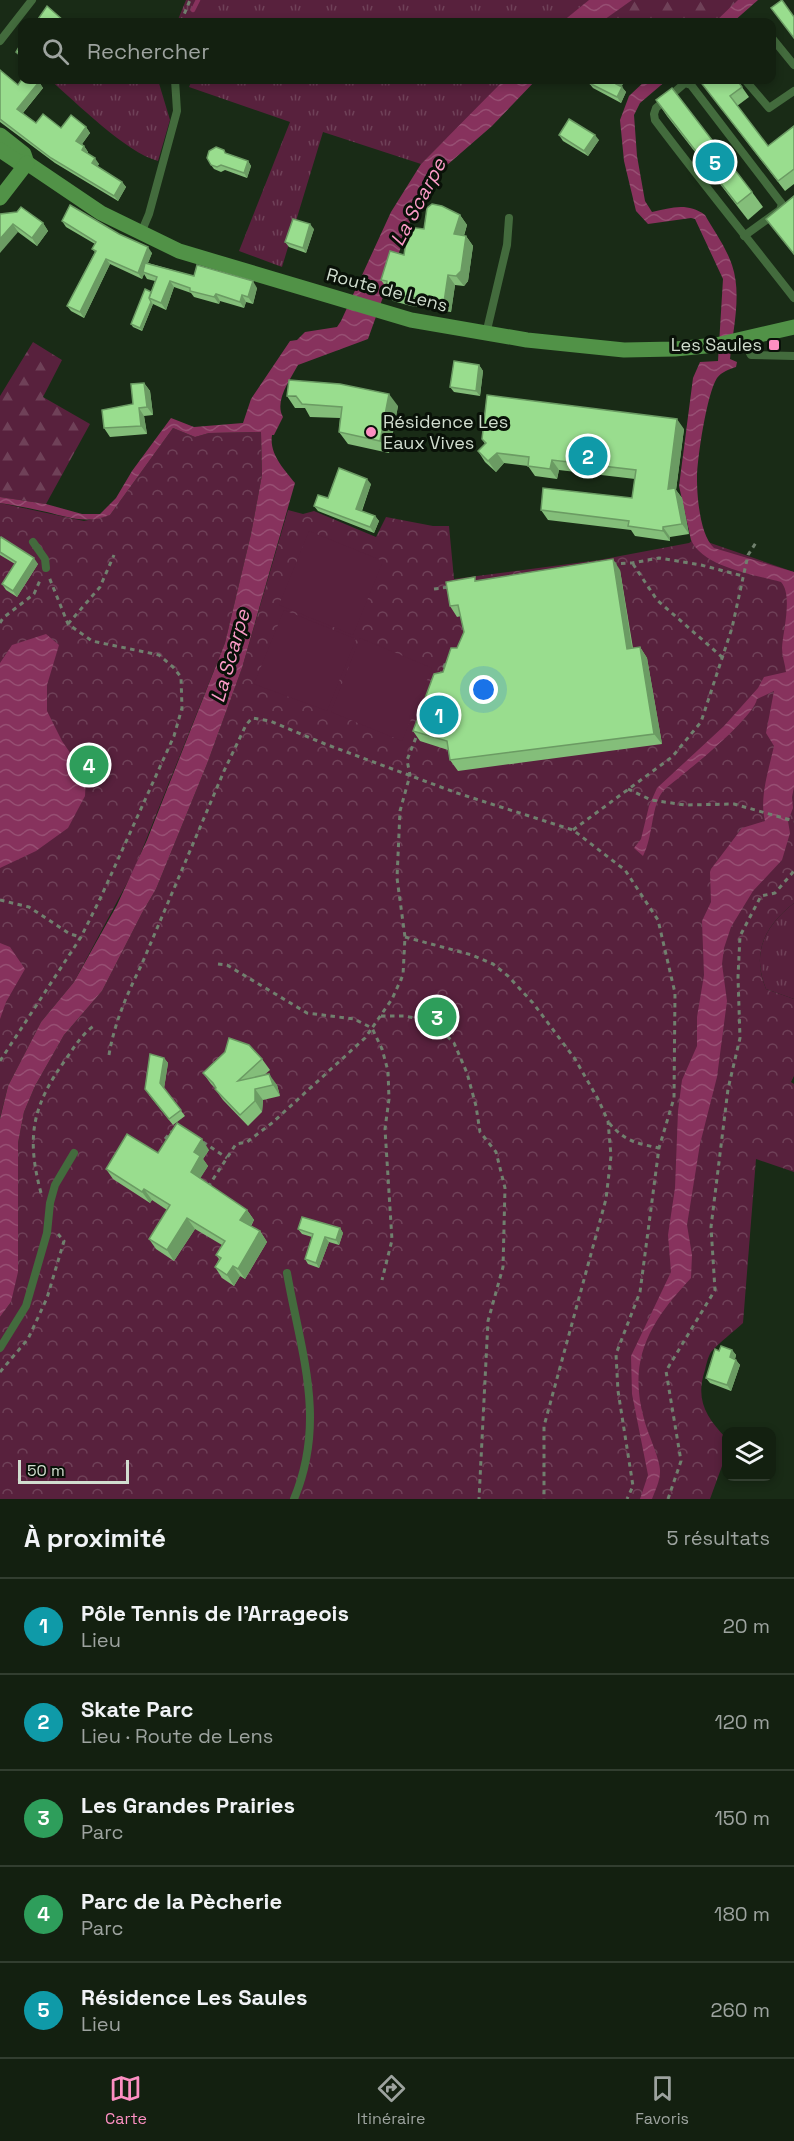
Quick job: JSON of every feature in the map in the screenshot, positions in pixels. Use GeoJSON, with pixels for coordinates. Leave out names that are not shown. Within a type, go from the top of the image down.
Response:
{"type":"FeatureCollection","features":[{"type":"Feature","properties":{"kind":"main road"},"geometry":{"type":"LineString","coordinates":[[0,135],[24,154],[32,166],[13,190],[1,197]]}},
{"type":"Feature","properties":{"kind":"main road","name":"Route de Lens"},"geometry":{"type":"LineString","coordinates":[[0,150],[18,162],[32,166],[101,213],[178,251],[279,279],[411,320],[527,340],[624,350],[716,345],[794,327]]}},
{"type":"Feature","properties":{"kind":"lane"},"geometry":{"type":"LineString","coordinates":[[0,41],[32,0]]}},
{"type":"Feature","properties":{"kind":"lane"},"geometry":{"type":"LineString","coordinates":[[776,44],[794,65]]}},
{"type":"Feature","properties":{"kind":"lane"},"geometry":{"type":"LineString","coordinates":[[141,233],[149,214],[177,111],[175,84]]}},
{"type":"Feature","properties":{"kind":"lane"},"geometry":{"type":"LineString","coordinates":[[684,84],[656,108],[655,120],[794,298]]}},
{"type":"Feature","properties":{"kind":"lane"},"geometry":{"type":"LineString","coordinates":[[688,84],[782,204],[780,210],[744,236]]}},
{"type":"Feature","properties":{"kind":"lane"},"geometry":{"type":"LineString","coordinates":[[748,84],[769,108],[794,91]]}},
{"type":"Feature","properties":{"kind":"lane"},"geometry":{"type":"LineString","coordinates":[[486,334],[507,245],[509,218]]}},
{"type":"Feature","properties":{"kind":"lane"},"geometry":{"type":"LineString","coordinates":[[738,341],[751,355],[794,356]]}},
{"type":"Feature","properties":{"kind":"lane"},"geometry":{"type":"LineString","coordinates":[[33,542],[45,559],[45,568]]}},
{"type":"Feature","properties":{"kind":"lane"},"geometry":{"type":"LineString","coordinates":[[0,1348],[26,1306],[47,1233],[55,1185],[74,1152]]}},
{"type":"Feature","properties":{"kind":"lane"},"geometry":{"type":"LineString","coordinates":[[287,1274],[300,1334],[310,1406],[310,1437],[303,1477],[294,1499]]}},
{"type":"Feature","properties":{"kind":"path"},"geometry":{"type":"LineString","coordinates":[[183,18],[190,0]]}},
{"type":"Feature","properties":{"kind":"path"},"geometry":{"type":"LineString","coordinates":[[573,830],[672,757],[701,722],[732,628],[748,555],[757,541]]}},
{"type":"Feature","properties":{"kind":"path"},"geometry":{"type":"LineString","coordinates":[[68,624],[100,587],[114,555]]}},
{"type":"Feature","properties":{"kind":"path"},"geometry":{"type":"LineString","coordinates":[[611,564],[659,558],[701,565],[743,576]]}},
{"type":"Feature","properties":{"kind":"path"},"geometry":{"type":"LineString","coordinates":[[632,563],[657,600],[722,657]]}},
{"type":"Feature","properties":{"kind":"path"},"geometry":{"type":"LineString","coordinates":[[0,623],[3,618],[34,594],[45,568]]}},
{"type":"Feature","properties":{"kind":"path"},"geometry":{"type":"LineString","coordinates":[[0,1061],[81,937],[174,736],[182,708],[181,677],[159,655],[92,641],[68,624],[45,568]]}},
{"type":"Feature","properties":{"kind":"path"},"geometry":{"type":"LineString","coordinates":[[434,589],[455,586]]}},
{"type":"Feature","properties":{"kind":"path"},"geometry":{"type":"LineString","coordinates":[[437,684],[446,662]]}},
{"type":"Feature","properties":{"kind":"path"},"geometry":{"type":"LineString","coordinates":[[110,1056],[112,1037],[126,997],[224,771],[246,725],[252,718],[270,721],[457,793],[573,830],[625,870],[658,920],[675,993],[674,1098],[659,1148],[640,1292],[616,1354],[618,1391],[633,1486],[627,1499]]}},
{"type":"Feature","properties":{"kind":"path"},"geometry":{"type":"LineString","coordinates":[[208,1187],[236,1144],[247,1142],[272,1123],[365,1038],[393,999],[403,975],[405,937],[397,878],[400,811],[410,775],[407,760],[420,727]]}},
{"type":"Feature","properties":{"kind":"path"},"geometry":{"type":"LineString","coordinates":[[628,789],[651,800],[661,802],[685,805],[734,804],[792,820]]}},
{"type":"Feature","properties":{"kind":"path"},"geometry":{"type":"LineString","coordinates":[[668,1499],[681,1461],[666,1371],[715,1290],[711,1227],[728,1089],[740,1038],[738,977],[740,936],[761,896],[775,893],[794,871]]}},
{"type":"Feature","properties":{"kind":"path"},"geometry":{"type":"LineString","coordinates":[[0,900],[29,907],[70,934],[81,937]]}},
{"type":"Feature","properties":{"kind":"path"},"geometry":{"type":"LineString","coordinates":[[405,937],[472,955],[493,964],[533,1003],[575,1059],[608,1121],[621,1137],[634,1143],[659,1148]]}},
{"type":"Feature","properties":{"kind":"path"},"geometry":{"type":"LineString","coordinates":[[218,964],[227,965],[307,1013],[354,1019],[372,1028],[382,1049],[389,1081],[385,1130],[392,1240],[382,1280]]}},
{"type":"Feature","properties":{"kind":"path"},"geometry":{"type":"LineString","coordinates":[[381,1016],[405,1016],[424,1020],[439,1028],[454,1043],[467,1073],[480,1131],[496,1152],[505,1188],[503,1266],[488,1321],[479,1499]]}},
{"type":"Feature","properties":{"kind":"path"},"geometry":{"type":"LineString","coordinates":[[48,1220],[34,1161],[32,1137],[35,1119],[39,1104],[55,1072],[84,1033],[95,1025]]}},
{"type":"Feature","properties":{"kind":"path"},"geometry":{"type":"LineString","coordinates":[[544,1499],[544,1426],[606,1199],[611,1156],[608,1121]]}},
{"type":"Feature","properties":{"kind":"path"},"geometry":{"type":"LineString","coordinates":[[165,1139],[171,1132],[175,1133],[182,1129]]}},
{"type":"Feature","properties":{"kind":"path"},"geometry":{"type":"LineString","coordinates":[[196,1138],[227,1158]]}},
{"type":"Feature","properties":{"kind":"green space"},"geometry":{"type":"Polygon","coordinates":[[[186,0],[609,0],[586,18],[179,18],[186,0]]]}},
{"type":"Feature","properties":{"kind":"green space"},"geometry":{"type":"Polygon","coordinates":[[[589,0],[742,0],[720,18],[567,18],[589,0]]]}},
{"type":"Feature","properties":{"kind":"green space"},"geometry":{"type":"Polygon","coordinates":[[[54,84],[159,84],[170,120],[158,161],[131,148],[54,84]]]}},
{"type":"Feature","properties":{"kind":"green space"},"geometry":{"type":"Polygon","coordinates":[[[190,84],[517,84],[491,110],[446,139],[421,164],[323,132],[282,267],[239,251],[290,122],[189,87],[190,84]]]}},
{"type":"Feature","properties":{"kind":"green space"},"geometry":{"type":"Polygon","coordinates":[[[33,342],[62,360],[43,397],[90,424],[46,504],[0,497],[0,396],[33,342]]]}},
{"type":"Feature","properties":{"kind":"green space"},"geometry":{"type":"Polygon","coordinates":[[[173,428],[195,437],[209,433],[261,432],[262,475],[251,534],[225,643],[134,870],[74,982],[41,1022],[8,1086],[0,1118],[0,503],[84,521],[110,515],[173,428]]]}},
{"type":"Feature","properties":{"kind":"green space"},"geometry":{"type":"Polygon","coordinates":[[[288,510],[303,514],[314,511],[376,537],[386,517],[433,526],[449,526],[454,579],[599,560],[689,543],[696,538],[794,572],[794,903],[768,931],[760,963],[766,989],[794,999],[794,1076],[791,1082],[794,1084],[794,1172],[756,1159],[743,1323],[711,1352],[702,1381],[704,1407],[722,1433],[722,1466],[710,1499],[0,1499],[0,1317],[11,1302],[18,1143],[24,1112],[35,1086],[64,1035],[102,991],[156,889],[207,764],[242,668],[288,510]]]}},
{"type":"Feature","properties":{"kind":"green space"},"geometry":{"type":"Polygon","coordinates":[[[309,531],[383,561],[353,635],[279,605],[309,531]]]}},
{"type":"Feature","properties":{"kind":"green space"},"geometry":{"type":"Polygon","coordinates":[[[284,610],[356,639],[327,711],[254,684],[284,610]]]}},
{"type":"Feature","properties":{"kind":"green space"},"geometry":{"type":"Polygon","coordinates":[[[360,638],[432,668],[402,741],[331,712],[360,638]]]}},
{"type":"Feature","properties":{"kind":"green space"},"geometry":{"type":"Polygon","coordinates":[[[794,903],[794,999],[766,989],[760,963],[768,931],[794,903]]]}},
{"type":"Feature","properties":{"kind":"water"},"geometry":{"type":"Polygon","coordinates":[[[589,0],[632,0],[607,18],[567,18],[589,0]]]}},
{"type":"Feature","properties":{"kind":"water"},"geometry":{"type":"Polygon","coordinates":[[[738,0],[758,0],[738,18],[719,18],[738,0]]]}},
{"type":"Feature","properties":{"kind":"water","name":"La Scarpe"},"geometry":{"type":"Polygon","coordinates":[[[500,84],[532,84],[492,126],[439,172],[411,219],[368,339],[298,365],[284,391],[280,404],[283,417],[272,435],[272,442],[278,461],[295,483],[242,668],[207,764],[156,889],[102,991],[64,1035],[35,1086],[24,1112],[18,1143],[18,1272],[11,1302],[0,1317],[0,1119],[8,1086],[41,1022],[74,982],[117,905],[147,840],[225,643],[251,534],[262,475],[261,432],[209,433],[195,437],[173,428],[110,515],[101,518],[67,517],[0,503],[0,497],[46,504],[82,514],[100,514],[116,498],[132,471],[171,418],[194,427],[243,423],[251,399],[290,341],[297,340],[305,332],[337,327],[391,212],[421,164],[500,84]]]}},
{"type":"Feature","properties":{"kind":"water"},"geometry":{"type":"Polygon","coordinates":[[[642,84],[662,84],[640,103],[634,115],[637,156],[645,201],[652,212],[685,207],[705,215],[727,252],[735,276],[736,312],[730,359],[737,362],[736,367],[723,372],[717,378],[713,386],[703,426],[697,469],[699,505],[705,534],[714,548],[794,572],[794,787],[793,808],[788,821],[790,833],[782,860],[753,891],[731,927],[724,948],[722,964],[727,1001],[717,1077],[700,1144],[687,1225],[692,1255],[691,1278],[654,1325],[641,1359],[639,1397],[660,1472],[652,1499],[640,1499],[648,1475],[632,1394],[631,1356],[671,1272],[668,1235],[675,1188],[678,1111],[682,1080],[697,1046],[697,1017],[704,975],[702,921],[711,902],[710,872],[742,828],[765,821],[764,793],[774,746],[766,733],[774,691],[757,699],[754,707],[736,727],[663,791],[655,808],[649,841],[643,856],[634,848],[641,839],[649,806],[657,788],[724,726],[758,688],[764,677],[786,672],[782,648],[787,604],[785,588],[781,582],[744,573],[718,563],[706,557],[691,540],[679,486],[693,378],[700,362],[718,361],[723,279],[695,219],[648,224],[636,211],[624,161],[620,120],[629,96],[642,84]]]}},
{"type":"Feature","properties":{"kind":"water"},"geometry":{"type":"Polygon","coordinates":[[[46,634],[59,645],[47,685],[47,711],[62,741],[86,776],[85,796],[68,828],[36,851],[0,868],[0,663],[12,645],[46,634]]]}},
{"type":"Feature","properties":{"kind":"water"},"geometry":{"type":"Polygon","coordinates":[[[0,943],[10,947],[25,969],[6,1002],[0,1019],[0,943]]]}},
{"type":"Feature","properties":{"kind":"building"},"geometry":{"type":"Polygon","coordinates":[[[782,0],[794,17],[794,38],[771,8],[782,0]]]}},
{"type":"Feature","properties":{"kind":"building"},"geometry":{"type":"Polygon","coordinates":[[[47,6],[61,18],[39,18],[47,6]]]}},
{"type":"Feature","properties":{"kind":"building"},"geometry":{"type":"Polygon","coordinates":[[[0,70],[18,85],[37,84],[17,109],[36,123],[43,114],[61,128],[71,115],[86,127],[76,141],[84,146],[82,150],[95,158],[92,163],[122,182],[114,196],[51,158],[0,119],[0,70]]]}},
{"type":"Feature","properties":{"kind":"building"},"geometry":{"type":"Polygon","coordinates":[[[591,84],[616,84],[622,87],[617,97],[591,84]]]}},
{"type":"Feature","properties":{"kind":"building"},"geometry":{"type":"Polygon","coordinates":[[[702,84],[740,84],[742,87],[730,96],[768,146],[794,126],[794,169],[778,181],[702,84]]]}},
{"type":"Feature","properties":{"kind":"building"},"geometry":{"type":"Polygon","coordinates":[[[672,88],[752,192],[737,204],[656,100],[672,88]]]}},
{"type":"Feature","properties":{"kind":"building"},"geometry":{"type":"Polygon","coordinates":[[[569,119],[595,135],[584,151],[559,135],[569,119]]]}},
{"type":"Feature","properties":{"kind":"building"},"geometry":{"type":"Polygon","coordinates":[[[216,147],[224,150],[225,153],[248,161],[244,173],[221,165],[217,167],[211,165],[207,158],[209,151],[216,147]]]}},
{"type":"Feature","properties":{"kind":"building"},"geometry":{"type":"Polygon","coordinates":[[[794,196],[794,254],[766,219],[794,196]]]}},
{"type":"Feature","properties":{"kind":"building"},"geometry":{"type":"Polygon","coordinates":[[[432,204],[460,215],[454,234],[466,236],[461,271],[456,276],[448,275],[444,302],[386,291],[387,281],[381,280],[390,251],[404,255],[408,227],[424,229],[427,208],[432,204]]]}},
{"type":"Feature","properties":{"kind":"building"},"geometry":{"type":"Polygon","coordinates":[[[70,205],[119,234],[148,247],[138,273],[106,259],[80,312],[67,306],[96,251],[92,249],[96,242],[62,221],[70,205]]]}},
{"type":"Feature","properties":{"kind":"building"},"geometry":{"type":"Polygon","coordinates":[[[21,207],[43,223],[32,238],[13,224],[0,239],[0,214],[17,212],[21,207]]]}},
{"type":"Feature","properties":{"kind":"building"},"geometry":{"type":"Polygon","coordinates":[[[293,219],[310,224],[303,248],[285,242],[293,219]]]}},
{"type":"Feature","properties":{"kind":"building"},"geometry":{"type":"Polygon","coordinates":[[[145,263],[194,276],[197,265],[253,281],[248,297],[242,295],[240,302],[216,294],[214,297],[190,291],[190,288],[170,281],[161,303],[149,298],[157,277],[143,272],[145,263]]]}},
{"type":"Feature","properties":{"kind":"building"},"geometry":{"type":"Polygon","coordinates":[[[145,289],[151,292],[149,298],[151,302],[140,328],[131,324],[145,289]]]}},
{"type":"Feature","properties":{"kind":"building"},"geometry":{"type":"Polygon","coordinates":[[[454,361],[479,365],[476,391],[450,387],[454,361]]]}},
{"type":"Feature","properties":{"kind":"building"},"geometry":{"type":"Polygon","coordinates":[[[289,380],[340,384],[389,394],[380,441],[339,432],[342,407],[302,404],[296,396],[287,396],[289,380]]]}},
{"type":"Feature","properties":{"kind":"building"},"geometry":{"type":"Polygon","coordinates":[[[144,383],[147,407],[139,408],[141,426],[104,428],[102,410],[133,404],[131,384],[144,383]]]}},
{"type":"Feature","properties":{"kind":"building"},"geometry":{"type":"Polygon","coordinates":[[[487,395],[677,419],[668,489],[675,488],[682,524],[663,527],[663,531],[628,526],[629,521],[541,510],[543,488],[632,498],[636,470],[552,460],[550,469],[528,466],[529,457],[497,453],[488,461],[478,451],[486,443],[482,439],[487,395]]]}},
{"type":"Feature","properties":{"kind":"building"},"geometry":{"type":"Polygon","coordinates":[[[339,468],[367,479],[356,509],[375,516],[370,527],[314,506],[318,495],[328,498],[339,468]]]}},
{"type":"Feature","properties":{"kind":"building"},"geometry":{"type":"Polygon","coordinates":[[[1,537],[34,558],[13,591],[2,584],[16,562],[0,552],[1,537]]]}},
{"type":"Feature","properties":{"kind":"building"},"geometry":{"type":"Polygon","coordinates":[[[613,559],[627,649],[640,647],[654,734],[450,760],[447,741],[413,731],[434,674],[443,672],[451,648],[457,648],[464,632],[458,605],[450,606],[446,582],[475,577],[475,581],[613,559]]]}},
{"type":"Feature","properties":{"kind":"building"},"geometry":{"type":"Polygon","coordinates":[[[229,1038],[249,1045],[262,1059],[238,1081],[269,1074],[273,1085],[255,1089],[255,1101],[240,1115],[203,1073],[225,1052],[229,1038]]]}},
{"type":"Feature","properties":{"kind":"building"},"geometry":{"type":"Polygon","coordinates":[[[150,1054],[164,1058],[160,1083],[181,1110],[169,1119],[145,1089],[150,1054]]]}},
{"type":"Feature","properties":{"kind":"building"},"geometry":{"type":"Polygon","coordinates":[[[177,1123],[202,1139],[194,1152],[200,1156],[191,1172],[247,1210],[240,1220],[260,1231],[238,1269],[233,1266],[227,1275],[215,1267],[221,1258],[216,1255],[225,1241],[187,1218],[167,1250],[149,1239],[170,1205],[144,1189],[142,1192],[106,1169],[127,1134],[158,1153],[177,1123]]]}},
{"type":"Feature","properties":{"kind":"building"},"geometry":{"type":"Polygon","coordinates":[[[302,1217],[340,1228],[336,1240],[325,1237],[316,1263],[305,1259],[313,1234],[298,1229],[302,1217]]]}},
{"type":"Feature","properties":{"kind":"building"},"geometry":{"type":"Polygon","coordinates":[[[721,1346],[732,1350],[730,1357],[736,1360],[727,1385],[706,1378],[715,1349],[719,1351],[721,1346]]]}},
{"type":"Feature","properties":{"kind":"waterway"},"geometry":{"type":"LineString","coordinates":[[193,10],[198,0]]}},
{"type":"Feature","properties":{"kind":"place","name":"Résidence Les Saules"},"geometry":{"type":"Point","coordinates":[715,162]}},
{"type":"Feature","properties":{"kind":"place","name":"Les Saules"},"geometry":{"type":"Point","coordinates":[774,345]}},
{"type":"Feature","properties":{"kind":"place","name":"Résidence Les Eaux Vives"},"geometry":{"type":"Point","coordinates":[371,432]}},
{"type":"Feature","properties":{"kind":"place","name":"Skate Parc"},"geometry":{"type":"Point","coordinates":[588,456]}},
{"type":"Feature","properties":{"kind":"place","name":"Pôle Tennis de l'Arrageois"},"geometry":{"type":"Point","coordinates":[439,715]}},
{"type":"Feature","properties":{"kind":"place","name":"Parc de la Pècherie"},"geometry":{"type":"Point","coordinates":[89,765]}},
{"type":"Feature","properties":{"kind":"place","name":"Les Grandes Prairies"},"geometry":{"type":"Point","coordinates":[437,1017]}}]}
